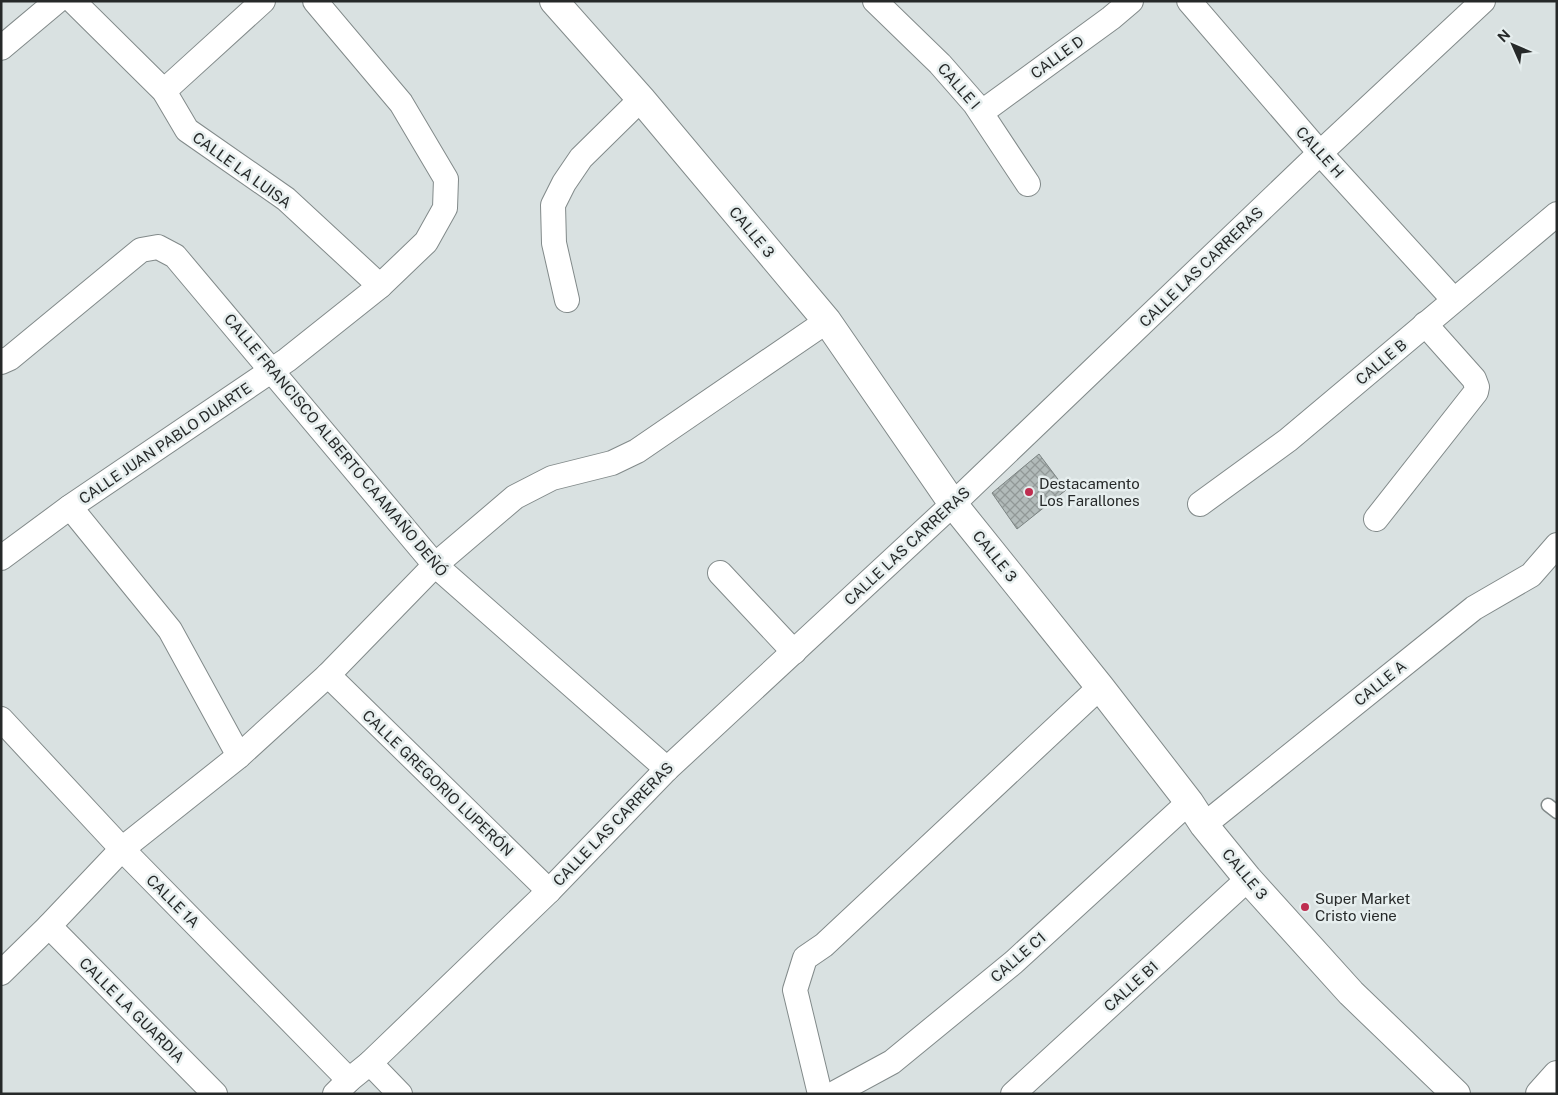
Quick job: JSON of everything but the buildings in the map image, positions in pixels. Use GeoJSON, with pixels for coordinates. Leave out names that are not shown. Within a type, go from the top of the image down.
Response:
{"type":"FeatureCollection","features":[{"type":"Feature","properties":{"kind":"street"},"geometry":{"type":"LineString","coordinates":[[1,48],[57,1]]}},
{"type":"Feature","properties":{"kind":"street","name":"CALLE LA LUISA"},"geometry":{"type":"LineString","coordinates":[[73,1],[164,91],[187,130],[286,200],[380,286]]}},
{"type":"Feature","properties":{"kind":"street"},"geometry":{"type":"LineString","coordinates":[[164,91],[263,1]]}},
{"type":"Feature","properties":{"kind":"street","name":"CALLE JUAN PABLO DUARTE"},"geometry":{"type":"LineString","coordinates":[[1,558],[70,507],[287,360],[380,286],[426,242],[445,208],[446,179],[401,103],[315,1]]}},
{"type":"Feature","properties":{"kind":"street","name":"CALLE 3"},"geometry":{"type":"LineString","coordinates":[[554,1],[641,99],[827,321],[953,504],[1100,687],[1189,802],[1204,825],[1248,879],[1352,993],[1456,1094]]}},
{"type":"Feature","properties":{"kind":"street","name":"CALLE I"},"geometry":{"type":"LineString","coordinates":[[875,1],[940,64],[982,112],[1028,184]]}},
{"type":"Feature","properties":{"kind":"street","name":"CALLE D"},"geometry":{"type":"LineString","coordinates":[[982,112],[1111,18],[1131,1]]}},
{"type":"Feature","properties":{"kind":"street","name":"CALLE H"},"geometry":{"type":"LineString","coordinates":[[1189,1],[1320,153],[1454,300]]}},
{"type":"Feature","properties":{"kind":"street","name":"CALLE LAS CARRERAS"},"geometry":{"type":"LineString","coordinates":[[342,1087],[370,1063],[548,891],[667,769],[953,504],[1320,153],[1483,1]]}},
{"type":"Feature","properties":{"kind":"street"},"geometry":{"type":"LineString","coordinates":[[567,300],[554,244],[553,204],[564,183],[581,158],[641,99]]}},
{"type":"Feature","properties":{"kind":"street","name":"CALLE B"},"geometry":{"type":"LineString","coordinates":[[1200,504],[1288,440],[1557,214]]}},
{"type":"Feature","properties":{"kind":"street","name":"CALLE FRANCISCO ALBERTO CAAMAÑO DEÑÓ"},"geometry":{"type":"LineString","coordinates":[[1,362],[10,358],[141,250],[158,247],[175,256],[435,565],[667,769]]}},
{"type":"Feature","properties":{"kind":"street"},"geometry":{"type":"LineString","coordinates":[[1,973],[49,926],[122,849],[238,756],[328,675],[435,565],[515,497],[552,478],[612,463],[637,451],[827,321]]}},
{"type":"Feature","properties":{"kind":"street"},"geometry":{"type":"LineString","coordinates":[[1376,519],[1476,392],[1477,388],[1474,379],[1426,324]]}},
{"type":"Feature","properties":{"kind":"street"},"geometry":{"type":"LineString","coordinates":[[70,507],[170,630],[238,756]]}},
{"type":"Feature","properties":{"kind":"street","name":"CALLE A"},"geometry":{"type":"LineString","coordinates":[[1204,825],[1474,608],[1531,575],[1557,546]]}},
{"type":"Feature","properties":{"kind":"street"},"geometry":{"type":"LineString","coordinates":[[720,573],[794,652]]}},
{"type":"Feature","properties":{"kind":"street","name":"CALLE GREGORIO LUPERÓN"},"geometry":{"type":"LineString","coordinates":[[328,675],[548,891]]}},
{"type":"Feature","properties":{"kind":"street"},"geometry":{"type":"LineString","coordinates":[[820,1094],[795,990],[805,958],[824,946],[1100,687]]}},
{"type":"Feature","properties":{"kind":"street","name":"CALLE 1A"},"geometry":{"type":"LineString","coordinates":[[1,720],[342,1087]]}},
{"type":"Feature","properties":{"kind":"street","name":"CALLE C1"},"geometry":{"type":"LineString","coordinates":[[833,1094],[892,1062],[1007,968],[1189,802]]}},
{"type":"Feature","properties":{"kind":"street","name":"CALLE B1"},"geometry":{"type":"LineString","coordinates":[[1013,1094],[1248,879]]}},
{"type":"Feature","properties":{"kind":"street","name":"CALLE LA GUARDIA"},"geometry":{"type":"LineString","coordinates":[[49,926],[215,1094]]}},
{"type":"Feature","properties":{"kind":"street"},"geometry":{"type":"LineString","coordinates":[[370,1063],[400,1094]]}},
{"type":"Feature","properties":{"kind":"street"},"geometry":{"type":"LineString","coordinates":[[1540,1094],[1557,1076]]}},
{"type":"Feature","properties":{"kind":"place","name":"Destacamento Los Farallones"},"geometry":{"type":"Point","coordinates":[1029,492]}},
{"type":"Feature","properties":{"kind":"place","name":"Super Market Cristo viene"},"geometry":{"type":"Point","coordinates":[1305,907]}}]}
